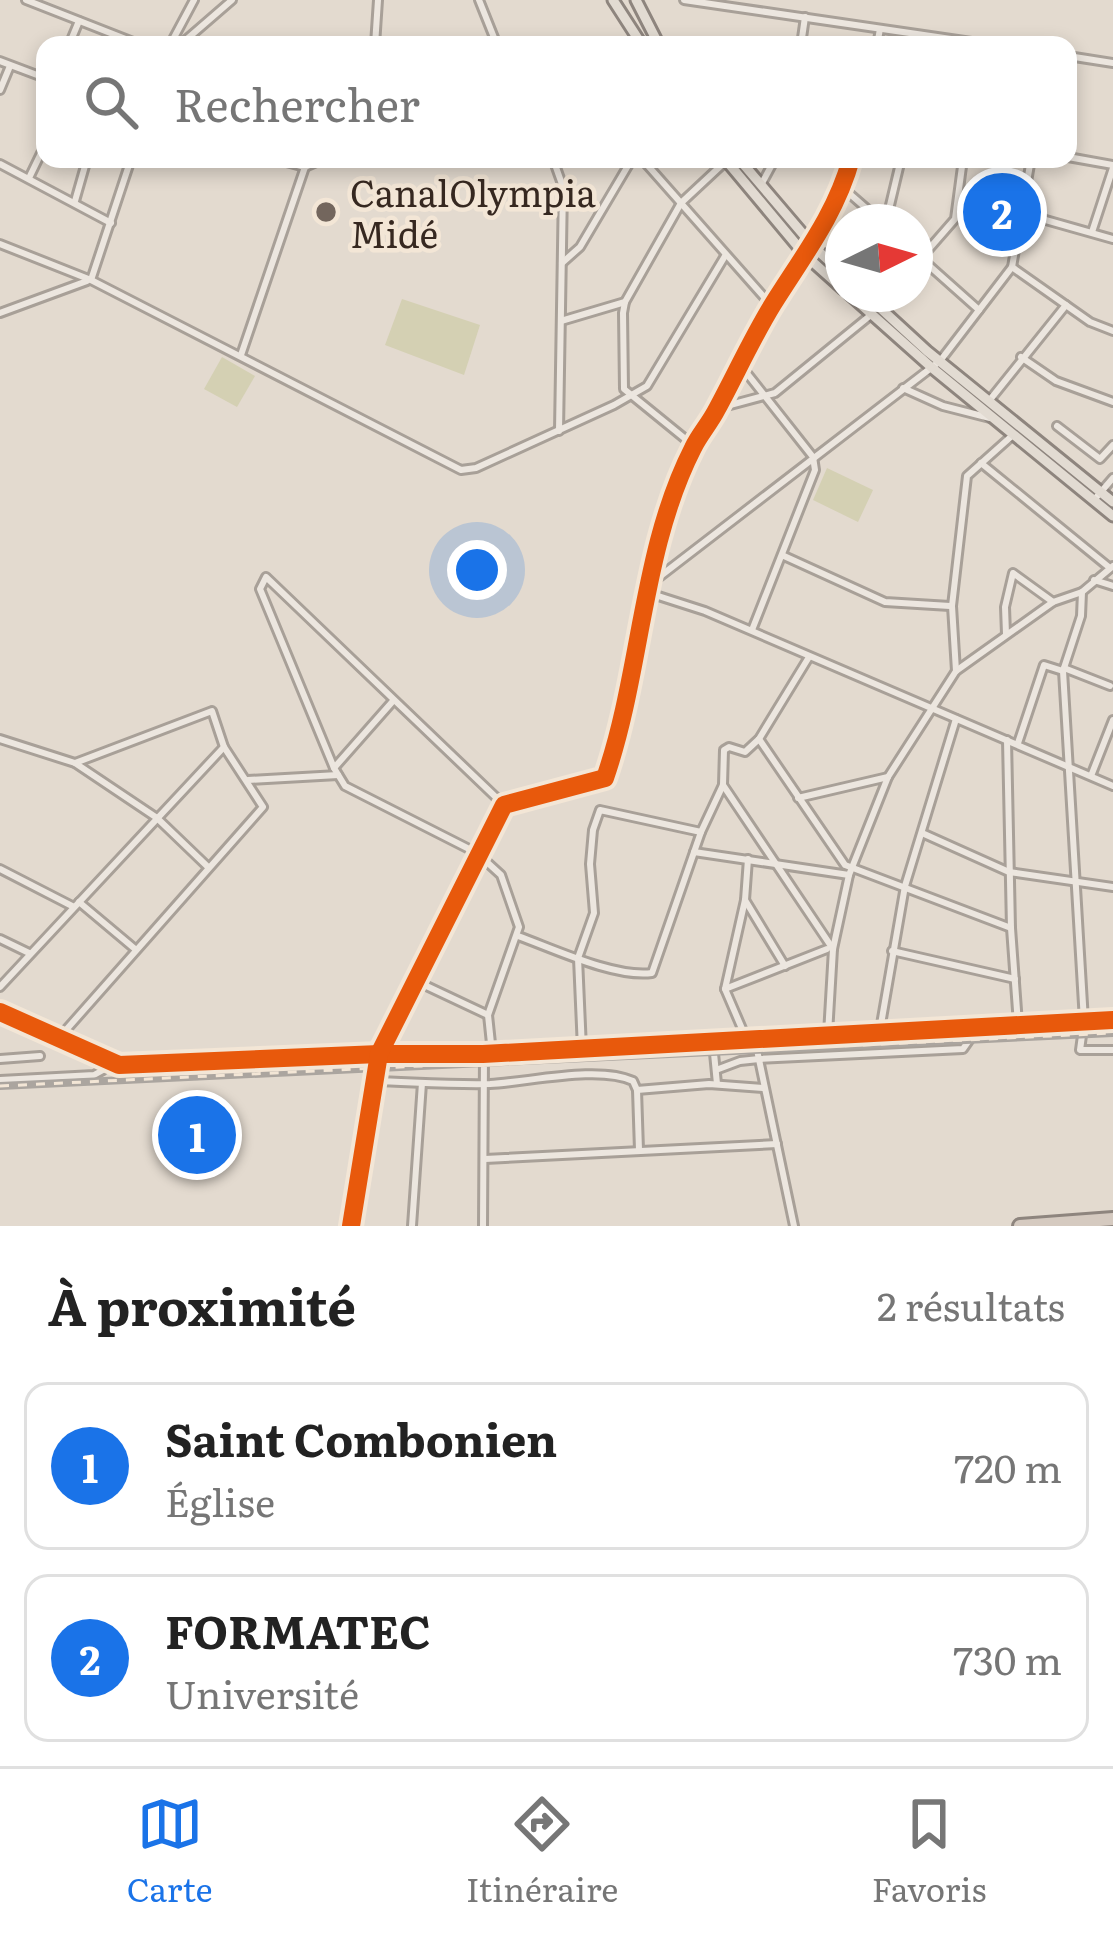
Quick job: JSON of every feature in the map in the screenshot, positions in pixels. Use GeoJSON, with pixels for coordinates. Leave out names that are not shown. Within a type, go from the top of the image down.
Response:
{"type":"FeatureCollection","features":[{"type":"Feature","properties":{"kind":"highway"},"geometry":{"type":"LineString","coordinates":[[1020,1226],[1113,1219]]}},
{"type":"Feature","properties":{"kind":"main road"},"geometry":{"type":"LineString","coordinates":[[613,0],[632,36]]}},
{"type":"Feature","properties":{"kind":"main road"},"geometry":{"type":"LineString","coordinates":[[636,0],[654,36]]}},
{"type":"Feature","properties":{"kind":"main road"},"geometry":{"type":"LineString","coordinates":[[733,168],[825,268]]}},
{"type":"Feature","properties":{"kind":"main road"},"geometry":{"type":"LineString","coordinates":[[747,168],[810,251],[825,261]]}},
{"type":"Feature","properties":{"kind":"main road"},"geometry":{"type":"LineString","coordinates":[[870,312],[989,401],[1098,497],[1113,516]]}},
{"type":"Feature","properties":{"kind":"main road"},"geometry":{"type":"LineString","coordinates":[[883,312],[994,419],[1063,468]]}},
{"type":"Feature","properties":{"kind":"main road"},"geometry":{"type":"LineString","coordinates":[[1098,497],[1113,502]]}},
{"type":"Feature","properties":{"kind":"street"},"geometry":{"type":"LineString","coordinates":[[26,0],[118,36]]}},
{"type":"Feature","properties":{"kind":"street"},"geometry":{"type":"LineString","coordinates":[[175,36],[194,0]]}},
{"type":"Feature","properties":{"kind":"street"},"geometry":{"type":"LineString","coordinates":[[190,36],[232,0]]}},
{"type":"Feature","properties":{"kind":"street"},"geometry":{"type":"LineString","coordinates":[[376,36],[378,0]]}},
{"type":"Feature","properties":{"kind":"street"},"geometry":{"type":"LineString","coordinates":[[479,0],[493,36]]}},
{"type":"Feature","properties":{"kind":"street"},"geometry":{"type":"LineString","coordinates":[[684,0],[933,36]]}},
{"type":"Feature","properties":{"kind":"street"},"geometry":{"type":"LineString","coordinates":[[803,36],[806,17]]}},
{"type":"Feature","properties":{"kind":"street"},"geometry":{"type":"LineString","coordinates":[[73,36],[80,20]]}},
{"type":"Feature","properties":{"kind":"street"},"geometry":{"type":"LineString","coordinates":[[879,36],[880,28]]}},
{"type":"Feature","properties":{"kind":"street"},"geometry":{"type":"LineString","coordinates":[[1077,57],[1113,63]]}},
{"type":"Feature","properties":{"kind":"street"},"geometry":{"type":"LineString","coordinates":[[0,61],[36,75]]}},
{"type":"Feature","properties":{"kind":"street"},"geometry":{"type":"LineString","coordinates":[[0,90],[10,65]]}},
{"type":"Feature","properties":{"kind":"street"},"geometry":{"type":"LineString","coordinates":[[1077,159],[1113,166],[1092,232]]}},
{"type":"Feature","properties":{"kind":"street"},"geometry":{"type":"LineString","coordinates":[[0,164],[111,223]]}},
{"type":"Feature","properties":{"kind":"street"},"geometry":{"type":"LineString","coordinates":[[29,178],[36,164]]}},
{"type":"Feature","properties":{"kind":"street"},"geometry":{"type":"LineString","coordinates":[[75,201],[84,168]]}},
{"type":"Feature","properties":{"kind":"street"},"geometry":{"type":"LineString","coordinates":[[91,280],[128,168]]}},
{"type":"Feature","properties":{"kind":"street"},"geometry":{"type":"LineString","coordinates":[[241,355],[305,168]]}},
{"type":"Feature","properties":{"kind":"street"},"geometry":{"type":"LineString","coordinates":[[557,168],[562,180],[559,431]]}},
{"type":"Feature","properties":{"kind":"street"},"geometry":{"type":"LineString","coordinates":[[562,263],[580,247],[627,168]]}},
{"type":"Feature","properties":{"kind":"street"},"geometry":{"type":"LineString","coordinates":[[650,168],[772,306]]}},
{"type":"Feature","properties":{"kind":"street"},"geometry":{"type":"LineString","coordinates":[[694,446],[631,397],[622,382],[625,302],[682,203],[718,168]]}},
{"type":"Feature","properties":{"kind":"street"},"geometry":{"type":"LineString","coordinates":[[761,185],[770,168]]}},
{"type":"Feature","properties":{"kind":"street"},"geometry":{"type":"LineString","coordinates":[[351,1226],[379,1054],[504,805],[605,778],[671,500],[738,362],[810,251],[849,168]]}},
{"type":"Feature","properties":{"kind":"street"},"geometry":{"type":"LineString","coordinates":[[889,204],[899,168]]}},
{"type":"Feature","properties":{"kind":"street"},"geometry":{"type":"LineString","coordinates":[[933,241],[955,219],[962,168]]}},
{"type":"Feature","properties":{"kind":"street"},"geometry":{"type":"LineString","coordinates":[[650,588],[935,364],[1012,267],[1029,168]]}},
{"type":"Feature","properties":{"kind":"street"},"geometry":{"type":"LineString","coordinates":[[843,188],[862,204]]}},
{"type":"Feature","properties":{"kind":"street"},"geometry":{"type":"LineString","coordinates":[[1022,213],[1113,238]]}},
{"type":"Feature","properties":{"kind":"street"},"geometry":{"type":"LineString","coordinates":[[0,244],[91,280],[460,470],[476,468],[559,431],[631,397],[651,381],[725,256]]}},
{"type":"Feature","properties":{"kind":"street"},"geometry":{"type":"LineString","coordinates":[[1012,267],[1090,322],[1113,331]]}},
{"type":"Feature","properties":{"kind":"street"},"geometry":{"type":"LineString","coordinates":[[933,269],[979,310]]}},
{"type":"Feature","properties":{"kind":"street"},"geometry":{"type":"LineString","coordinates":[[0,313],[91,280]]}},
{"type":"Feature","properties":{"kind":"street"},"geometry":{"type":"LineString","coordinates":[[561,321],[625,302]]}},
{"type":"Feature","properties":{"kind":"street"},"geometry":{"type":"LineString","coordinates":[[989,401],[1066,304]]}},
{"type":"Feature","properties":{"kind":"street"},"geometry":{"type":"LineString","coordinates":[[718,408],[762,397],[786,385],[872,314]]}},
{"type":"Feature","properties":{"kind":"street"},"geometry":{"type":"LineString","coordinates":[[1021,357],[1056,381],[1113,402]]}},
{"type":"Feature","properties":{"kind":"street"},"geometry":{"type":"LineString","coordinates":[[738,362],[813,457],[815,474],[752,631]]}},
{"type":"Feature","properties":{"kind":"street"},"geometry":{"type":"LineString","coordinates":[[903,388],[944,406],[994,419]]}},
{"type":"Feature","properties":{"kind":"street"},"geometry":{"type":"LineString","coordinates":[[1057,426],[1100,459],[1113,445]]}},
{"type":"Feature","properties":{"kind":"street"},"geometry":{"type":"LineString","coordinates":[[956,671],[952,606],[967,476],[1014,434]]}},
{"type":"Feature","properties":{"kind":"street"},"geometry":{"type":"LineString","coordinates":[[828,1034],[831,949],[850,872],[888,777],[956,671],[1053,602],[1082,592],[1112,567],[981,463]]}},
{"type":"Feature","properties":{"kind":"street"},"geometry":{"type":"LineString","coordinates":[[1098,497],[1113,478]]}},
{"type":"Feature","properties":{"kind":"street"},"geometry":{"type":"LineString","coordinates":[[784,556],[879,600],[952,606]]}},
{"type":"Feature","properties":{"kind":"street"},"geometry":{"type":"LineString","coordinates":[[1006,634],[1005,607],[1013,573],[1053,602]]}},
{"type":"Feature","properties":{"kind":"street"},"geometry":{"type":"LineString","coordinates":[[483,1226],[488,1015],[518,936],[517,919],[494,864],[360,797],[336,771],[260,589],[266,577],[504,805]]}},
{"type":"Feature","properties":{"kind":"street"},"geometry":{"type":"LineString","coordinates":[[1094,580],[1113,586]]}},
{"type":"Feature","properties":{"kind":"street"},"geometry":{"type":"LineString","coordinates":[[650,588],[1113,786]]}},
{"type":"Feature","properties":{"kind":"street"},"geometry":{"type":"LineString","coordinates":[[1082,592],[1081,616],[1063,670],[1082,1052],[1113,1050]]}},
{"type":"Feature","properties":{"kind":"street"},"geometry":{"type":"LineString","coordinates":[[518,936],[578,958],[638,974],[652,973],[701,832],[723,785],[724,750],[745,752],[758,740],[809,657]]}},
{"type":"Feature","properties":{"kind":"street"},"geometry":{"type":"LineString","coordinates":[[1018,743],[1045,665],[1109,686]]}},
{"type":"Feature","properties":{"kind":"street"},"geometry":{"type":"LineString","coordinates":[[248,780],[336,771],[393,701]]}},
{"type":"Feature","properties":{"kind":"street"},"geometry":{"type":"LineString","coordinates":[[58,1039],[262,809],[224,747],[212,711],[75,764]]}},
{"type":"Feature","properties":{"kind":"street"},"geometry":{"type":"LineString","coordinates":[[880,1030],[905,886],[956,719]]}},
{"type":"Feature","properties":{"kind":"street"},"geometry":{"type":"LineString","coordinates":[[1091,776],[1113,720]]}},
{"type":"Feature","properties":{"kind":"street"},"geometry":{"type":"LineString","coordinates":[[0,739],[75,764],[157,818],[208,867]]}},
{"type":"Feature","properties":{"kind":"street"},"geometry":{"type":"LineString","coordinates":[[1007,739],[1018,1024]]}},
{"type":"Feature","properties":{"kind":"street"},"geometry":{"type":"LineString","coordinates":[[758,740],[850,872]]}},
{"type":"Feature","properties":{"kind":"street"},"geometry":{"type":"LineString","coordinates":[[0,988],[224,747]]}},
{"type":"Feature","properties":{"kind":"street"},"geometry":{"type":"LineString","coordinates":[[798,798],[888,777]]}},
{"type":"Feature","properties":{"kind":"street"},"geometry":{"type":"LineString","coordinates":[[723,785],[831,949]]}},
{"type":"Feature","properties":{"kind":"street"},"geometry":{"type":"LineString","coordinates":[[582,1048],[578,958],[594,914],[590,864],[593,830],[602,808],[701,832]]}},
{"type":"Feature","properties":{"kind":"street"},"geometry":{"type":"LineString","coordinates":[[922,833],[1009,872],[1113,887]]}},
{"type":"Feature","properties":{"kind":"street"},"geometry":{"type":"LineString","coordinates":[[694,852],[850,872],[905,886],[1011,928]]}},
{"type":"Feature","properties":{"kind":"street"},"geometry":{"type":"LineString","coordinates":[[748,859],[745,900],[725,989],[759,1059],[794,1226]]}},
{"type":"Feature","properties":{"kind":"street"},"geometry":{"type":"LineString","coordinates":[[0,869],[76,904],[135,950]]}},
{"type":"Feature","properties":{"kind":"street"},"geometry":{"type":"LineString","coordinates":[[745,900],[785,966]]}},
{"type":"Feature","properties":{"kind":"street"},"geometry":{"type":"LineString","coordinates":[[0,939],[30,954]]}},
{"type":"Feature","properties":{"kind":"street"},"geometry":{"type":"LineString","coordinates":[[725,989],[831,949]]}},
{"type":"Feature","properties":{"kind":"street"},"geometry":{"type":"LineString","coordinates":[[892,950],[1015,979]]}},
{"type":"Feature","properties":{"kind":"street"},"geometry":{"type":"LineString","coordinates":[[418,982],[488,1015]]}},
{"type":"Feature","properties":{"kind":"street"},"geometry":{"type":"LineString","coordinates":[[0,1012],[119,1066],[488,1054],[1113,1020]]}},
{"type":"Feature","properties":{"kind":"street"},"geometry":{"type":"LineString","coordinates":[[716,1070],[759,1059],[963,1049],[980,1025]]}},
{"type":"Feature","properties":{"kind":"street"},"geometry":{"type":"LineString","coordinates":[[713,1043],[717,1084]]}},
{"type":"Feature","properties":{"kind":"street"},"geometry":{"type":"LineString","coordinates":[[0,1059],[40,1056]]}},
{"type":"Feature","properties":{"kind":"street"},"geometry":{"type":"LineString","coordinates":[[0,1080],[94,1075],[103,1070],[104,1060]]}},
{"type":"Feature","properties":{"kind":"street"},"geometry":{"type":"LineString","coordinates":[[374,1082],[486,1084],[626,1077],[637,1090],[639,1150]]}},
{"type":"Feature","properties":{"kind":"street"},"geometry":{"type":"LineString","coordinates":[[412,1226],[422,1083]]}},
{"type":"Feature","properties":{"kind":"street"},"geometry":{"type":"LineString","coordinates":[[637,1090],[717,1084],[763,1088]]}},
{"type":"Feature","properties":{"kind":"street"},"geometry":{"type":"LineString","coordinates":[[485,1159],[777,1144]]}},
{"type":"Feature","properties":{"kind":"shaded area"},"geometry":{"type":"Polygon","coordinates":[[[402,299],[480,325],[464,375],[385,345],[402,299]]]}},
{"type":"Feature","properties":{"kind":"shaded area"},"geometry":{"type":"Polygon","coordinates":[[[222,357],[255,376],[237,407],[204,389],[222,357]]]}},
{"type":"Feature","properties":{"kind":"shaded area"},"geometry":{"type":"Polygon","coordinates":[[[827,468],[873,490],[858,522],[813,500],[827,468]]]}},
{"type":"Feature","properties":{"kind":"railway"},"geometry":{"type":"LineString","coordinates":[[0,1086],[1113,1033]]}},
{"type":"Feature","properties":{"kind":"cycle path"},"geometry":{"type":"LineString","coordinates":[[351,1226],[379,1054],[504,805],[605,778],[652,569],[676,487],[765,317],[828,216],[848,168]]}},
{"type":"Feature","properties":{"kind":"cycle path"},"geometry":{"type":"LineString","coordinates":[[0,1012],[119,1065],[483,1054],[1113,1020]]}},
{"type":"Feature","properties":{"kind":"place","name":"CanalOlympia Midé"},"geometry":{"type":"Point","coordinates":[326,212]}},
{"type":"Feature","properties":{"kind":"place","name":"FORMATEC"},"geometry":{"type":"Point","coordinates":[1002,212]}},
{"type":"Feature","properties":{"kind":"place","name":"Saint Combonien"},"geometry":{"type":"Point","coordinates":[197,1135]}}]}
